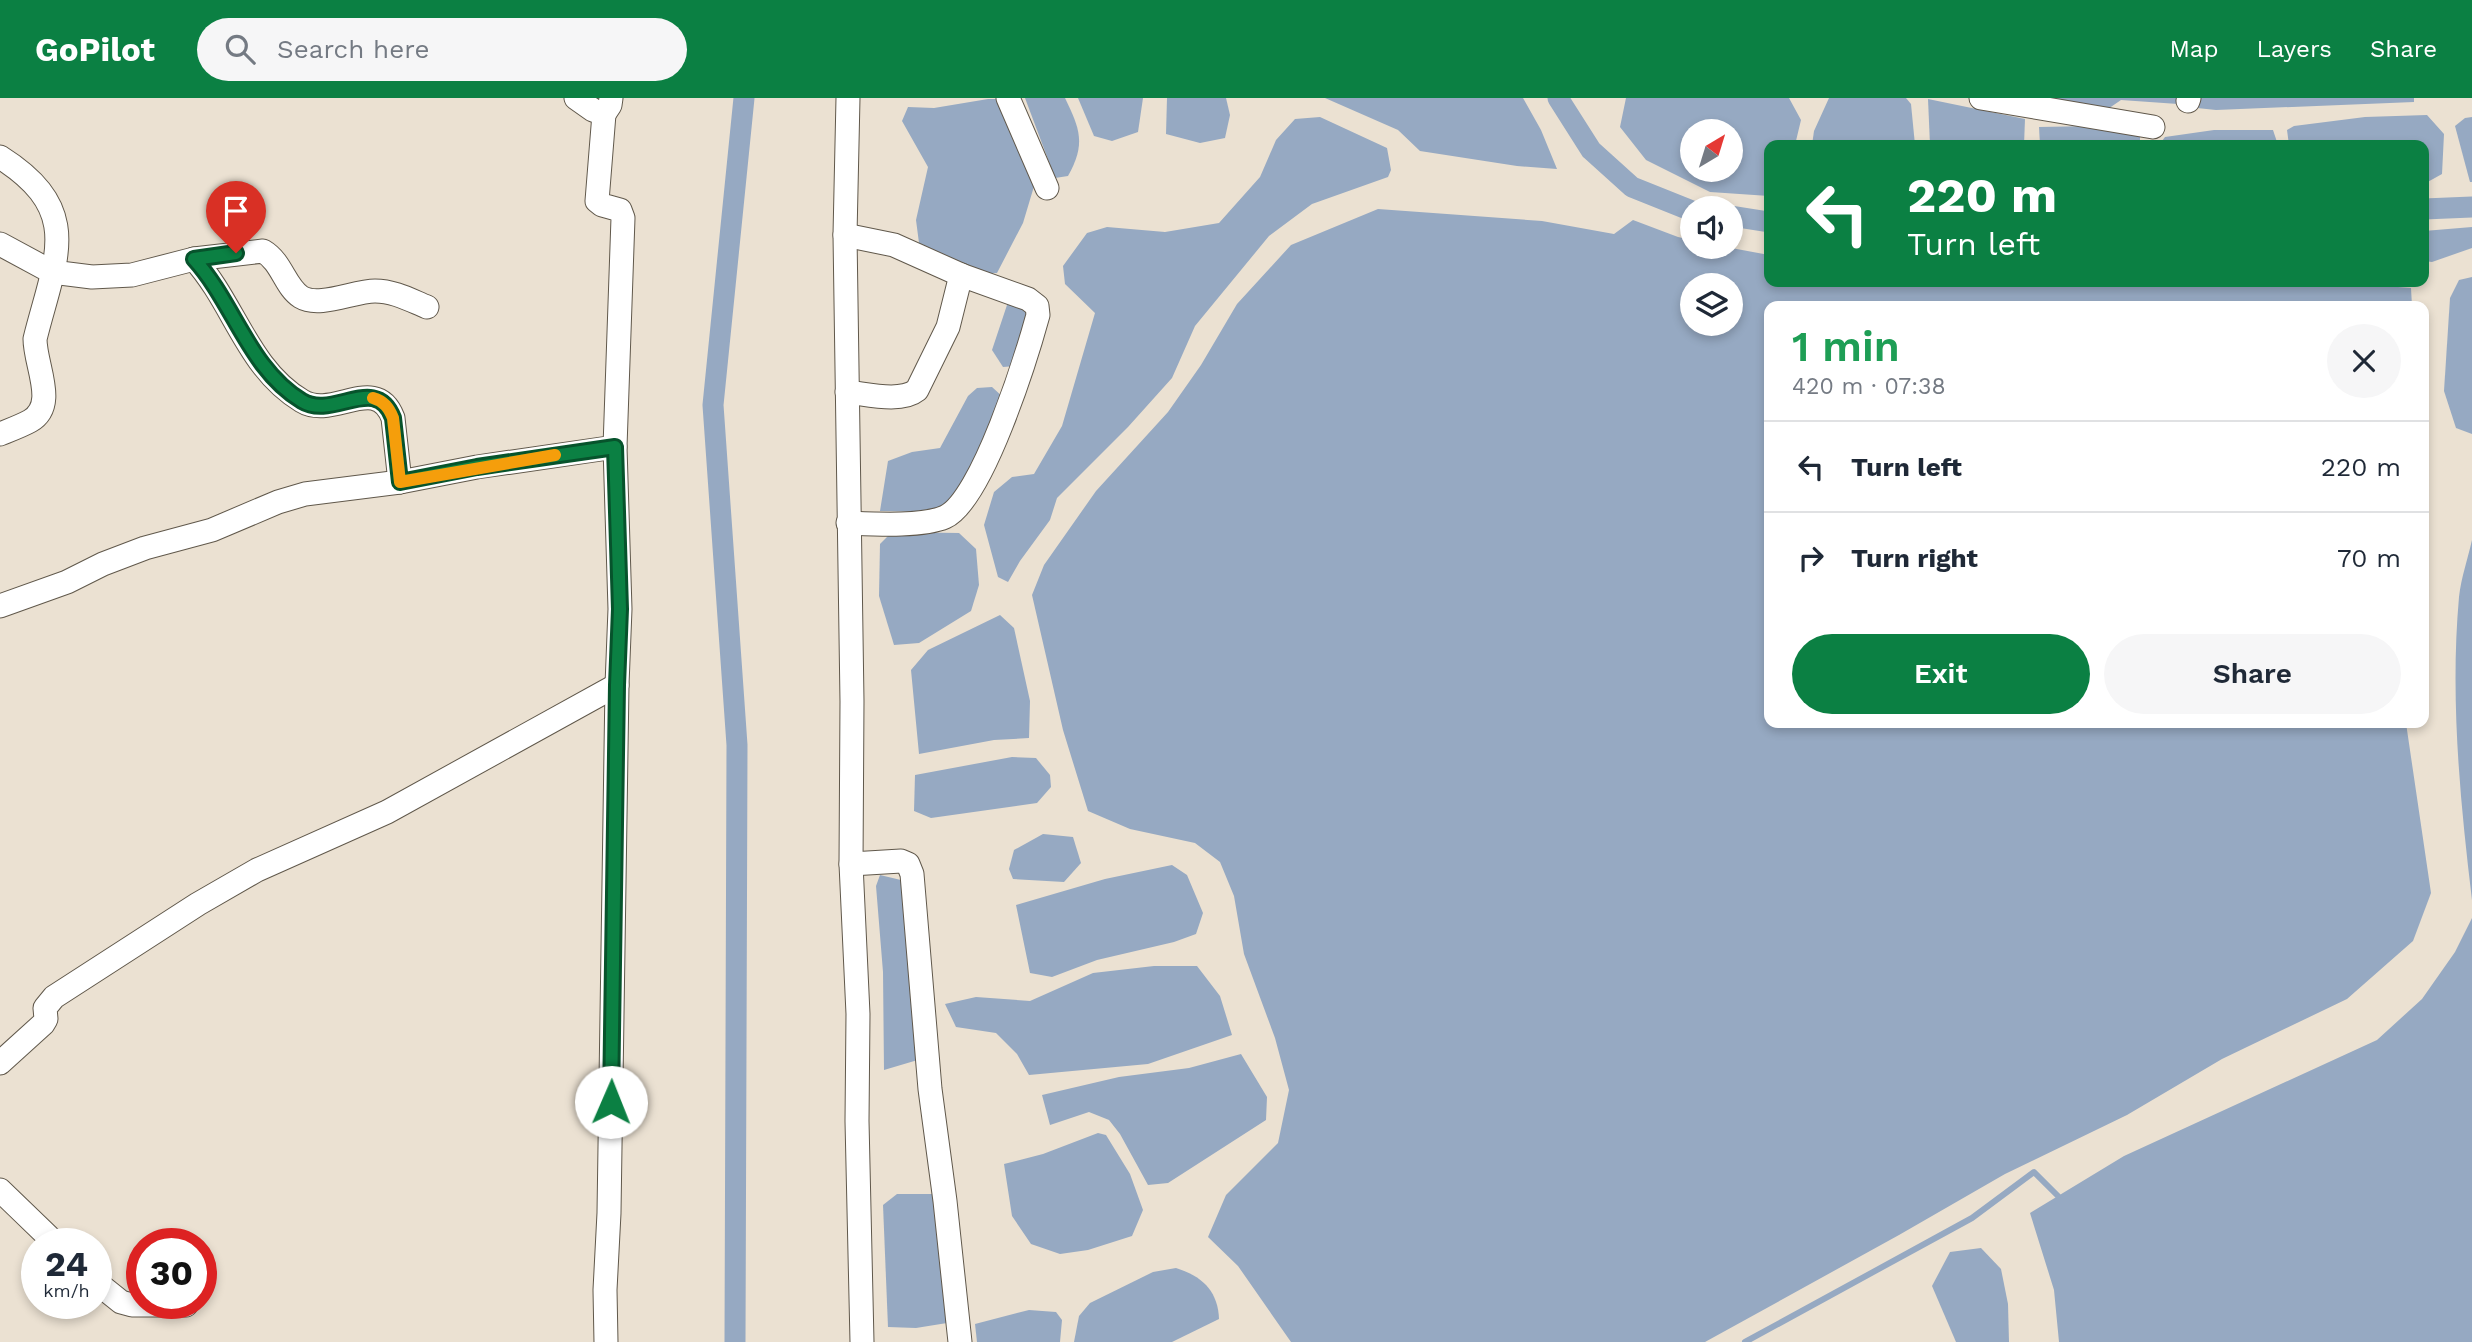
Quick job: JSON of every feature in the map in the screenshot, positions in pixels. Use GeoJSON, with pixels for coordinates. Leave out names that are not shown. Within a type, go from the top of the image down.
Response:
{"type":"FeatureCollection","features":[{"type":"Feature","properties":{"kind":"street"},"geometry":{"type":"LineString","coordinates":[[576,98],[593,110],[608,106],[597,201],[620,210],[623,218],[615,447],[620,609],[606,1342]]}},
{"type":"Feature","properties":{"kind":"street"},"geometry":{"type":"LineString","coordinates":[[848,98],[845,236],[852,701],[851,864],[858,1014],[862,1342]]}},
{"type":"Feature","properties":{"kind":"street"},"geometry":{"type":"LineString","coordinates":[[1008,98],[1046,188]]}},
{"type":"Feature","properties":{"kind":"street"},"geometry":{"type":"LineString","coordinates":[[1981,98],[2153,127]]}},
{"type":"Feature","properties":{"kind":"street"},"geometry":{"type":"LineString","coordinates":[[0,157],[27,176],[44,195],[55,217],[58,242],[35,339],[35,355],[45,398],[43,409],[33,420],[0,434]]}},
{"type":"Feature","properties":{"kind":"street"},"geometry":{"type":"LineString","coordinates":[[845,236],[894,245],[961,275],[1028,299],[1037,306],[1038,314],[1009,403],[985,461],[958,507],[945,517],[921,522],[848,523]]}},
{"type":"Feature","properties":{"kind":"street"},"geometry":{"type":"LineString","coordinates":[[0,244],[52,272],[92,277],[132,275],[194,259],[263,251],[276,261],[296,292],[308,299],[317,301],[360,292],[382,292],[395,294],[427,307]]}},
{"type":"Feature","properties":{"kind":"street"},"geometry":{"type":"LineString","coordinates":[[194,259],[245,341],[276,379],[303,402],[327,406],[365,396],[380,400],[389,408],[393,418],[400,482]]}},
{"type":"Feature","properties":{"kind":"street"},"geometry":{"type":"LineString","coordinates":[[847,392],[910,396],[917,390],[948,327],[961,275]]}},
{"type":"Feature","properties":{"kind":"street"},"geometry":{"type":"LineString","coordinates":[[0,606],[67,582],[103,564],[145,548],[212,530],[278,502],[305,494],[400,482],[477,467],[615,447]]}},
{"type":"Feature","properties":{"kind":"street"},"geometry":{"type":"LineString","coordinates":[[0,1063],[43,1024],[46,1019],[45,1008],[54,997],[198,904],[257,870],[387,811],[617,685]]}},
{"type":"Feature","properties":{"kind":"street"},"geometry":{"type":"LineString","coordinates":[[851,864],[901,861],[908,864],[912,874],[930,1089],[960,1342]]}},
{"type":"Feature","properties":{"kind":"street"},"geometry":{"type":"LineString","coordinates":[[0,1190],[39,1228]]}},
{"type":"Feature","properties":{"kind":"water"},"geometry":{"type":"Polygon","coordinates":[[[1025,98],[1065,98],[1079,137],[1077,155],[1068,176],[1055,178],[1025,98]]]}},
{"type":"Feature","properties":{"kind":"water"},"geometry":{"type":"Polygon","coordinates":[[[1078,98],[1143,98],[1138,132],[1112,141],[1094,136],[1078,98]]]}},
{"type":"Feature","properties":{"kind":"water"},"geometry":{"type":"Polygon","coordinates":[[[1167,98],[1226,98],[1230,115],[1225,138],[1200,143],[1166,134],[1167,98]]]}},
{"type":"Feature","properties":{"kind":"water"},"geometry":{"type":"Polygon","coordinates":[[[1325,98],[1523,98],[1541,130],[1557,169],[1517,166],[1420,151],[1398,130],[1325,98]]]}},
{"type":"Feature","properties":{"kind":"water"},"geometry":{"type":"Polygon","coordinates":[[[1626,98],[1789,98],[1801,120],[1796,140],[1764,140],[1764,196],[1710,192],[1690,182],[1743,182],[1743,119],[1680,119],[1680,177],[1646,160],[1620,127],[1626,98]]]}},
{"type":"Feature","properties":{"kind":"water"},"geometry":{"type":"Polygon","coordinates":[[[1829,98],[1906,98],[1911,104],[1915,140],[1813,140],[1829,98]]]}},
{"type":"Feature","properties":{"kind":"water"},"geometry":{"type":"Polygon","coordinates":[[[2043,98],[2179,98],[2178,104],[2121,100],[2102,113],[2043,98]]]}},
{"type":"Feature","properties":{"kind":"water"},"geometry":{"type":"Polygon","coordinates":[[[2198,98],[2414,98],[2414,102],[2216,110],[2197,108],[2198,98]]]}},
{"type":"Feature","properties":{"kind":"water"},"geometry":{"type":"Polygon","coordinates":[[[1002,99],[1038,173],[1023,223],[997,273],[973,274],[919,243],[916,220],[928,167],[902,121],[908,107],[934,108],[1002,99]]]}},
{"type":"Feature","properties":{"kind":"water"},"geometry":{"type":"Polygon","coordinates":[[[1928,99],[2025,119],[2024,140],[1930,140],[1928,99]]]}},
{"type":"Feature","properties":{"kind":"water"},"geometry":{"type":"Polygon","coordinates":[[[2427,115],[2444,134],[2442,174],[2429,181],[2429,140],[2288,140],[2287,130],[2294,126],[2365,117],[2427,115]]]}},
{"type":"Feature","properties":{"kind":"water"},"geometry":{"type":"Polygon","coordinates":[[[1320,117],[1387,148],[1391,170],[1388,177],[1312,204],[1269,236],[1195,326],[1172,378],[1128,427],[1057,498],[1050,520],[1008,582],[998,577],[984,525],[994,492],[1012,477],[1034,474],[1062,426],[1095,313],[1065,284],[1063,266],[1087,233],[1107,227],[1165,232],[1219,223],[1260,177],[1276,140],[1295,119],[1320,117]]]}},
{"type":"Feature","properties":{"kind":"water"},"geometry":{"type":"Polygon","coordinates":[[[2472,117],[2470,182],[2455,126],[2465,118],[2472,117]]]}},
{"type":"Feature","properties":{"kind":"water"},"geometry":{"type":"Polygon","coordinates":[[[2093,126],[2140,132],[2140,140],[2040,140],[2039,127],[2093,126]]]}},
{"type":"Feature","properties":{"kind":"water"},"geometry":{"type":"Polygon","coordinates":[[[2214,130],[2273,130],[2276,140],[2163,140],[2165,137],[2214,130]]]}},
{"type":"Feature","properties":{"kind":"water"},"geometry":{"type":"Polygon","coordinates":[[[1378,209],[1542,221],[1614,234],[1633,220],[1680,237],[1680,259],[1743,259],[1743,250],[1764,254],[1764,287],[2411,288],[2412,301],[1764,301],[1764,728],[2407,728],[2431,893],[2413,941],[2347,999],[2222,1059],[2127,1115],[2005,1174],[1705,1342],[1291,1342],[1238,1266],[1208,1237],[1226,1195],[1278,1143],[1289,1090],[1275,1038],[1244,954],[1234,896],[1220,862],[1195,843],[1130,829],[1088,811],[1063,730],[1032,595],[1044,565],[1096,491],[1168,412],[1201,365],[1237,304],[1291,245],[1378,209]]]}},
{"type":"Feature","properties":{"kind":"water"},"geometry":{"type":"Polygon","coordinates":[[[2472,227],[2472,248],[2429,262],[2429,231],[2472,227]]]}},
{"type":"Feature","properties":{"kind":"water"},"geometry":{"type":"Polygon","coordinates":[[[2472,277],[2472,434],[2456,428],[2444,391],[2450,298],[2459,280],[2472,277]]]}},
{"type":"Feature","properties":{"kind":"water"},"geometry":{"type":"Polygon","coordinates":[[[1009,299],[1033,305],[1016,366],[1003,367],[992,350],[1009,299]]]}},
{"type":"Feature","properties":{"kind":"water"},"geometry":{"type":"Polygon","coordinates":[[[992,387],[1004,398],[958,503],[930,512],[880,511],[888,461],[912,452],[940,448],[968,396],[977,388],[992,387]]]}},
{"type":"Feature","properties":{"kind":"water"},"geometry":{"type":"Polygon","coordinates":[[[892,532],[959,533],[976,549],[979,585],[971,611],[919,643],[894,645],[879,596],[880,544],[892,532]]]}},
{"type":"Feature","properties":{"kind":"water"},"geometry":{"type":"Polygon","coordinates":[[[2472,540],[2472,900],[2460,787],[2456,635],[2459,597],[2472,540]]]}},
{"type":"Feature","properties":{"kind":"water"},"geometry":{"type":"Polygon","coordinates":[[[1000,615],[1014,628],[1030,701],[1029,738],[994,740],[919,754],[911,670],[928,650],[1000,615]]]}},
{"type":"Feature","properties":{"kind":"water"},"geometry":{"type":"Polygon","coordinates":[[[1012,757],[1036,758],[1050,775],[1051,787],[1037,803],[931,818],[914,811],[915,775],[1012,757]]]}},
{"type":"Feature","properties":{"kind":"water"},"geometry":{"type":"Polygon","coordinates":[[[1043,834],[1073,837],[1081,863],[1064,882],[1013,879],[1009,869],[1014,850],[1043,834]]]}},
{"type":"Feature","properties":{"kind":"water"},"geometry":{"type":"Polygon","coordinates":[[[1172,865],[1187,875],[1203,913],[1196,934],[1174,942],[1097,960],[1052,977],[1030,973],[1016,905],[1105,879],[1172,865]]]}},
{"type":"Feature","properties":{"kind":"water"},"geometry":{"type":"Polygon","coordinates":[[[880,875],[905,881],[921,1059],[884,1070],[883,972],[876,886],[880,875]]]}},
{"type":"Feature","properties":{"kind":"water"},"geometry":{"type":"Polygon","coordinates":[[[2472,918],[2472,1342],[2059,1342],[2054,1290],[2030,1213],[2124,1156],[2377,1040],[2422,999],[2455,952],[2472,918]]]}},
{"type":"Feature","properties":{"kind":"water"},"geometry":{"type":"Polygon","coordinates":[[[1154,966],[1197,966],[1220,996],[1232,1035],[1148,1064],[1029,1075],[1017,1054],[996,1033],[956,1027],[945,1004],[976,997],[1030,1001],[1093,973],[1154,966]]]}},
{"type":"Feature","properties":{"kind":"water"},"geometry":{"type":"Polygon","coordinates":[[[1241,1054],[1267,1097],[1266,1120],[1168,1183],[1148,1185],[1120,1134],[1109,1120],[1089,1112],[1050,1125],[1042,1095],[1119,1077],[1189,1068],[1241,1054]]]}},
{"type":"Feature","properties":{"kind":"water"},"geometry":{"type":"Polygon","coordinates":[[[1098,1133],[1106,1135],[1130,1174],[1143,1210],[1132,1236],[1088,1250],[1060,1254],[1031,1244],[1012,1216],[1004,1164],[1043,1154],[1098,1133]]]}},
{"type":"Feature","properties":{"kind":"water"},"geometry":{"type":"Polygon","coordinates":[[[897,1194],[939,1194],[947,1323],[916,1328],[888,1327],[883,1205],[897,1194]]]}},
{"type":"Feature","properties":{"kind":"water"},"geometry":{"type":"Polygon","coordinates":[[[1981,1248],[2001,1269],[2008,1304],[2009,1342],[1956,1342],[1932,1286],[1950,1252],[1981,1248]]]}},
{"type":"Feature","properties":{"kind":"water"},"geometry":{"type":"Polygon","coordinates":[[[1176,1268],[1194,1275],[1207,1286],[1216,1300],[1219,1319],[1172,1342],[1074,1342],[1079,1316],[1090,1303],[1153,1272],[1176,1268]]]}},
{"type":"Feature","properties":{"kind":"water"},"geometry":{"type":"Polygon","coordinates":[[[1029,1310],[1056,1312],[1062,1320],[1060,1342],[977,1342],[975,1324],[1029,1310]]]}},
{"type":"Feature","properties":{"kind":"waterway"},"geometry":{"type":"LineString","coordinates":[[735,1342],[737,745],[713,405],[744,98]]}},
{"type":"Feature","properties":{"kind":"waterway"},"geometry":{"type":"LineString","coordinates":[[1558,98],[1591,150],[1632,187],[1680,206]]}},
{"type":"Feature","properties":{"kind":"waterway"},"geometry":{"type":"LineString","coordinates":[[2429,209],[2472,207]]}},
{"type":"Feature","properties":{"kind":"waterway"},"geometry":{"type":"LineString","coordinates":[[1743,218],[1764,221]]}},
{"type":"Feature","properties":{"kind":"waterway"},"geometry":{"type":"LineString","coordinates":[[1745,1342],[1972,1218],[2034,1172],[2058,1196]]}},
{"type":"Feature","properties":{"kind":"slow traffic"},"geometry":{"type":"LineString","coordinates":[[373,398],[389,408],[393,418],[400,482],[555,455]]}},
{"type":"Feature","properties":{"kind":"route"},"geometry":{"type":"LineString","coordinates":[[236,253],[194,259],[245,341],[276,379],[303,402],[327,406],[365,396],[380,400],[389,408],[393,418],[400,482],[477,467],[615,447],[620,609],[611,1102]]}}]}
